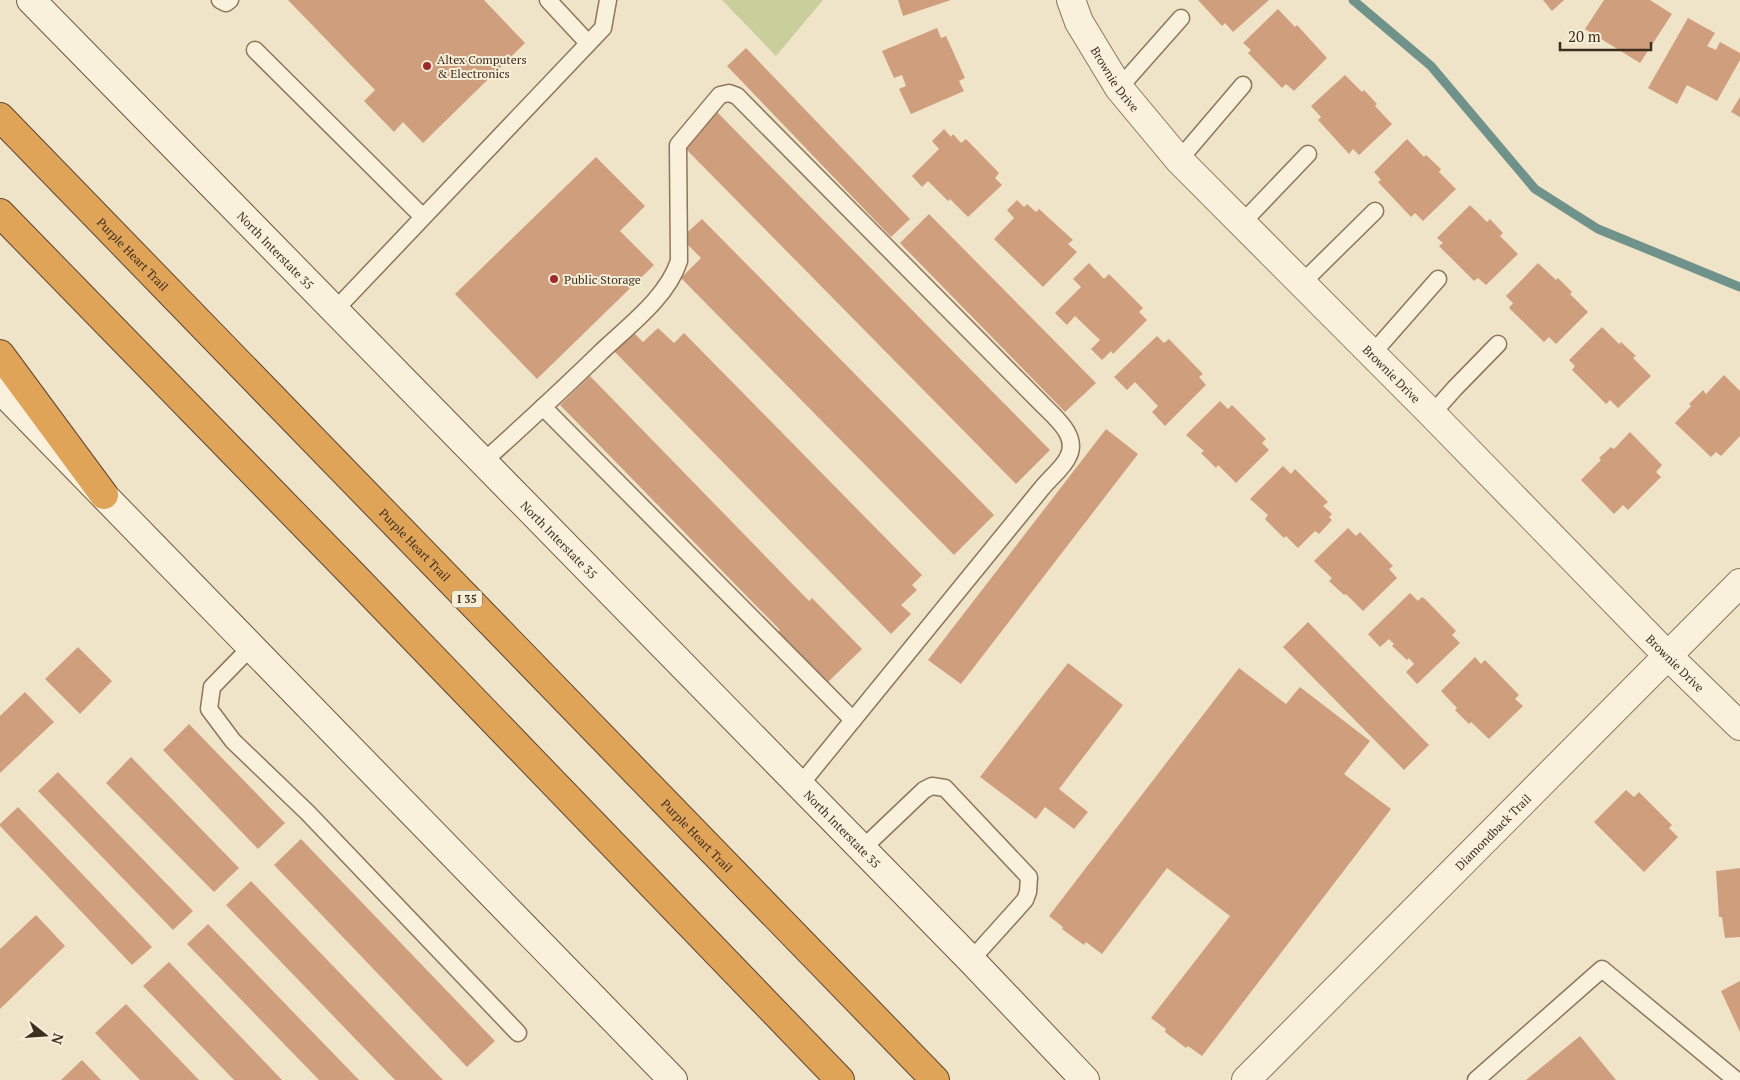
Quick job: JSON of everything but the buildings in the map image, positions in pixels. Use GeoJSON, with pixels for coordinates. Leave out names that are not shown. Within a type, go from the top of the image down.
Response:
{"type":"FeatureCollection","features":[{"type":"Feature","properties":{"kind":"highway","name":"Purple Heart Trail"},"geometry":{"type":"LineString","coordinates":[[0,117],[935,1080]]}},
{"type":"Feature","properties":{"kind":"highway"},"geometry":{"type":"LineString","coordinates":[[0,213],[354,576],[840,1080]]}},
{"type":"Feature","properties":{"kind":"highway"},"geometry":{"type":"LineString","coordinates":[[0,354],[104,495]]}},
{"type":"Feature","properties":{"kind":"main road","name":"North Interstate 35"},"geometry":{"type":"LineString","coordinates":[[31,0],[971,960],[1085,1080]]}},
{"type":"Feature","properties":{"kind":"main road","name":"Brownie Drive"},"geometry":{"type":"LineString","coordinates":[[1072,0],[1079,22],[1119,88],[1179,160],[1432,414],[1668,656],[1740,726]]}},
{"type":"Feature","properties":{"kind":"main road"},"geometry":{"type":"LineString","coordinates":[[0,389],[673,1080]]}},
{"type":"Feature","properties":{"kind":"main road","name":"Diamondback Trail"},"geometry":{"type":"LineString","coordinates":[[1246,1080],[1740,583]]}},
{"type":"Feature","properties":{"kind":"lane"},"geometry":{"type":"LineString","coordinates":[[220,0],[226,3],[230,0]]}},
{"type":"Feature","properties":{"kind":"lane"},"geometry":{"type":"LineString","coordinates":[[548,0],[588,43]]}},
{"type":"Feature","properties":{"kind":"lane"},"geometry":{"type":"LineString","coordinates":[[335,310],[603,28],[608,0]]}},
{"type":"Feature","properties":{"kind":"lane"},"geometry":{"type":"LineString","coordinates":[[1119,88],[1181,18]]}},
{"type":"Feature","properties":{"kind":"lane"},"geometry":{"type":"LineString","coordinates":[[255,50],[423,217]]}},
{"type":"Feature","properties":{"kind":"lane"},"geometry":{"type":"LineString","coordinates":[[1179,160],[1243,85]]}},
{"type":"Feature","properties":{"kind":"lane"},"geometry":{"type":"LineString","coordinates":[[483,462],[543,408],[657,299],[675,272],[678,261],[678,145],[720,95],[729,93],[737,96],[1039,401],[1067,431],[1071,445],[1069,457],[800,785]]}},
{"type":"Feature","properties":{"kind":"lane"},"geometry":{"type":"LineString","coordinates":[[1242,223],[1308,154]]}},
{"type":"Feature","properties":{"kind":"lane"},"geometry":{"type":"LineString","coordinates":[[1302,283],[1375,211]]}},
{"type":"Feature","properties":{"kind":"lane"},"geometry":{"type":"LineString","coordinates":[[1372,354],[1438,278]]}},
{"type":"Feature","properties":{"kind":"lane"},"geometry":{"type":"LineString","coordinates":[[1432,414],[1498,344]]}},
{"type":"Feature","properties":{"kind":"lane"},"geometry":{"type":"LineString","coordinates":[[543,408],[853,720]]}},
{"type":"Feature","properties":{"kind":"lane"},"geometry":{"type":"LineString","coordinates":[[251,647],[212,687],[209,709],[233,741],[308,813],[518,1033]]}},
{"type":"Feature","properties":{"kind":"lane"},"geometry":{"type":"LineString","coordinates":[[862,849],[924,790],[932,786],[945,788],[1028,877],[1028,892],[1025,900],[971,960]]}},
{"type":"Feature","properties":{"kind":"lane"},"geometry":{"type":"LineString","coordinates":[[1476,1080],[1602,969],[1736,1080]]}},
{"type":"Feature","properties":{"kind":"green space"},"geometry":{"type":"Polygon","coordinates":[[[722,0],[823,0],[776,56],[722,0]]]}},
{"type":"Feature","properties":{"kind":"waterway"},"geometry":{"type":"LineString","coordinates":[[1353,0],[1431,66],[1535,189],[1598,229],[1740,287]]}},
{"type":"Feature","properties":{"kind":"place","name":"Altex Computers & Electronics"},"geometry":{"type":"Point","coordinates":[427,66]}},
{"type":"Feature","properties":{"kind":"place","name":"Public Storage"},"geometry":{"type":"Point","coordinates":[554,279]}}]}
